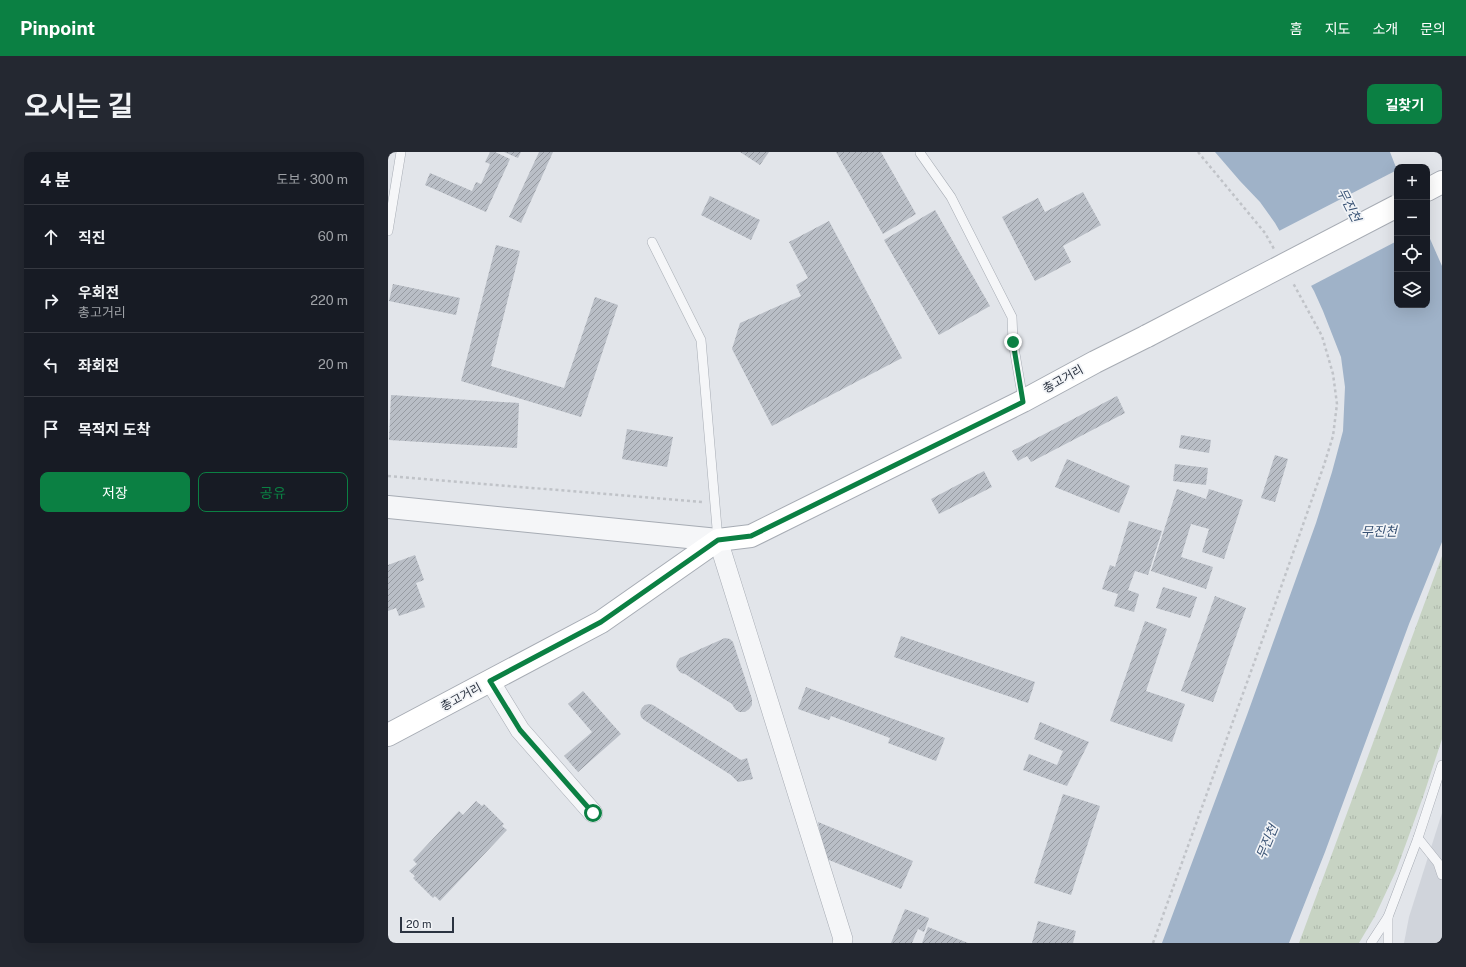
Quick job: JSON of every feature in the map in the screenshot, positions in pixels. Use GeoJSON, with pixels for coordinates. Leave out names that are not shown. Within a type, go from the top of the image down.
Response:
{"type":"FeatureCollection","features":[{"type":"Feature","properties":{"kind":"main road"},"geometry":{"type":"LineString","coordinates":[[1430,188],[1442,182]]}},
{"type":"Feature","properties":{"kind":"main road","name":"총고거리"},"geometry":{"type":"LineString","coordinates":[[388,735],[601,622],[718,540],[751,536],[1023,402],[1094,362],[1394,208]]}},
{"type":"Feature","properties":{"kind":"street"},"geometry":{"type":"LineString","coordinates":[[388,507],[718,540],[843,939],[842,943]]}},
{"type":"Feature","properties":{"kind":"street"},"geometry":{"type":"LineString","coordinates":[[490,681],[520,730],[593,813]]}},
{"type":"Feature","properties":{"kind":"lane"},"geometry":{"type":"LineString","coordinates":[[388,231],[401,152]]}},
{"type":"Feature","properties":{"kind":"lane"},"geometry":{"type":"LineString","coordinates":[[920,153],[951,197],[1012,317],[1013,342],[1023,402]]}},
{"type":"Feature","properties":{"kind":"lane"},"geometry":{"type":"LineString","coordinates":[[652,242],[701,340],[718,540]]}},
{"type":"Feature","properties":{"kind":"lane"},"geometry":{"type":"LineString","coordinates":[[1371,943],[1388,916],[1418,838],[1442,765]]}},
{"type":"Feature","properties":{"kind":"lane"},"geometry":{"type":"LineString","coordinates":[[1418,838],[1438,863],[1442,875]]}},
{"type":"Feature","properties":{"kind":"lane"},"geometry":{"type":"LineString","coordinates":[[1388,916],[1388,943]]}},
{"type":"Feature","properties":{"kind":"path"},"geometry":{"type":"LineString","coordinates":[[1198,152],[1265,233],[1276,252]]}},
{"type":"Feature","properties":{"kind":"path"},"geometry":{"type":"LineString","coordinates":[[1153,943],[1267,627],[1333,436],[1338,404],[1333,374],[1322,336],[1291,278]]}},
{"type":"Feature","properties":{"kind":"path"},"geometry":{"type":"LineString","coordinates":[[388,476],[715,503]]}},
{"type":"Feature","properties":{"kind":"shaded area"},"geometry":{"type":"Polygon","coordinates":[[[1442,813],[1442,943],[1404,943],[1409,917],[1442,813]]]}},
{"type":"Feature","properties":{"kind":"green space"},"geometry":{"type":"Polygon","coordinates":[[[1442,556],[1442,739],[1396,871],[1375,916],[1359,943],[1299,943],[1442,556]]]}},
{"type":"Feature","properties":{"kind":"water","name":"무진천"},"geometry":{"type":"Polygon","coordinates":[[[1215,152],[1390,152],[1395,164],[1394,308],[1430,308],[1430,239],[1442,266],[1442,542],[1409,624],[1325,852],[1289,943],[1162,943],[1247,715],[1316,523],[1343,431],[1345,387],[1341,357],[1323,311],[1314,291],[1275,223],[1260,202],[1215,152]]]}},
{"type":"Feature","properties":{"kind":"pier"},"geometry":{"type":"Polygon","coordinates":[[[1394,172],[1394,243],[1309,287],[1277,232],[1394,172]]]}},
{"type":"Feature","properties":{"kind":"building"},"geometry":{"type":"Polygon","coordinates":[[[490,152],[495,152],[510,159],[486,212],[425,185],[430,173],[472,191],[476,182],[481,184],[490,164],[485,162],[490,152]]]}},
{"type":"Feature","properties":{"kind":"building"},"geometry":{"type":"Polygon","coordinates":[[[504,152],[521,152],[518,158],[504,152]]]}},
{"type":"Feature","properties":{"kind":"building"},"geometry":{"type":"Polygon","coordinates":[[[539,152],[553,152],[521,223],[509,217],[539,152]]]}},
{"type":"Feature","properties":{"kind":"building"},"geometry":{"type":"Polygon","coordinates":[[[740,152],[769,152],[760,165],[740,152]]]}},
{"type":"Feature","properties":{"kind":"building"},"geometry":{"type":"Polygon","coordinates":[[[836,152],[881,152],[916,214],[883,234],[836,152]]]}},
{"type":"Feature","properties":{"kind":"building"},"geometry":{"type":"Polygon","coordinates":[[[1083,192],[1101,225],[1063,246],[1071,262],[1035,281],[1002,217],[1038,198],[1045,212],[1083,192]]]}},
{"type":"Feature","properties":{"kind":"building"},"geometry":{"type":"Polygon","coordinates":[[[710,196],[760,220],[751,240],[701,215],[710,196]]]}},
{"type":"Feature","properties":{"kind":"building"},"geometry":{"type":"Polygon","coordinates":[[[935,210],[990,306],[939,335],[884,240],[935,210]]]}},
{"type":"Feature","properties":{"kind":"building"},"geometry":{"type":"Polygon","coordinates":[[[829,221],[902,358],[772,426],[732,349],[740,323],[801,296],[796,285],[808,278],[789,242],[829,221]]]}},
{"type":"Feature","properties":{"kind":"building"},"geometry":{"type":"Polygon","coordinates":[[[496,245],[520,251],[491,366],[564,388],[595,297],[618,305],[581,417],[461,381],[496,245]]]}},
{"type":"Feature","properties":{"kind":"building"},"geometry":{"type":"Polygon","coordinates":[[[393,284],[460,298],[456,315],[389,301],[393,284]]]}},
{"type":"Feature","properties":{"kind":"building"},"geometry":{"type":"Polygon","coordinates":[[[391,395],[519,403],[517,448],[389,440],[391,395]]]}},
{"type":"Feature","properties":{"kind":"building"},"geometry":{"type":"Polygon","coordinates":[[[1117,396],[1125,413],[1031,462],[1027,456],[1018,461],[1012,451],[1117,396]]]}},
{"type":"Feature","properties":{"kind":"building"},"geometry":{"type":"Polygon","coordinates":[[[627,429],[673,437],[667,467],[622,459],[627,429]]]}},
{"type":"Feature","properties":{"kind":"building"},"geometry":{"type":"Polygon","coordinates":[[[1181,435],[1211,440],[1209,453],[1179,448],[1181,435]]]}},
{"type":"Feature","properties":{"kind":"building"},"geometry":{"type":"Polygon","coordinates":[[[1275,455],[1288,459],[1275,502],[1261,498],[1275,455]]]}},
{"type":"Feature","properties":{"kind":"building"},"geometry":{"type":"Polygon","coordinates":[[[1067,459],[1130,486],[1119,513],[1055,487],[1067,459]]]}},
{"type":"Feature","properties":{"kind":"building"},"geometry":{"type":"Polygon","coordinates":[[[1175,464],[1208,468],[1206,485],[1173,481],[1175,464]]]}},
{"type":"Feature","properties":{"kind":"building"},"geometry":{"type":"Polygon","coordinates":[[[984,471],[992,487],[939,514],[931,499],[984,471]]]}},
{"type":"Feature","properties":{"kind":"building"},"geometry":{"type":"Polygon","coordinates":[[[1177,489],[1206,499],[1209,489],[1243,500],[1224,559],[1202,552],[1209,529],[1191,524],[1181,557],[1213,567],[1206,589],[1151,571],[1177,489]]]}},
{"type":"Feature","properties":{"kind":"building"},"geometry":{"type":"Polygon","coordinates":[[[1129,521],[1162,531],[1148,575],[1135,571],[1128,590],[1139,594],[1134,612],[1114,606],[1118,594],[1102,589],[1110,565],[1115,567],[1129,521]]]}},
{"type":"Feature","properties":{"kind":"building"},"geometry":{"type":"Polygon","coordinates":[[[415,555],[424,580],[416,583],[425,607],[399,616],[396,608],[388,611],[388,565],[415,555]]]}},
{"type":"Feature","properties":{"kind":"building"},"geometry":{"type":"Polygon","coordinates":[[[1163,587],[1197,597],[1190,618],[1156,608],[1163,587]]]}},
{"type":"Feature","properties":{"kind":"building"},"geometry":{"type":"Polygon","coordinates":[[[1215,596],[1246,608],[1213,702],[1181,691],[1215,596]]]}},
{"type":"Feature","properties":{"kind":"building"},"geometry":{"type":"Polygon","coordinates":[[[1145,621],[1167,629],[1146,691],[1185,704],[1172,742],[1110,721],[1145,621]]]}},
{"type":"Feature","properties":{"kind":"building"},"geometry":{"type":"Polygon","coordinates":[[[901,636],[1035,682],[1028,703],[894,657],[901,636]]]}},
{"type":"Feature","properties":{"kind":"building"},"geometry":{"type":"Polygon","coordinates":[[[725,638],[730,639],[733,642],[752,699],[752,705],[745,712],[739,712],[732,704],[685,674],[681,673],[676,666],[680,658],[725,638]]]}},
{"type":"Feature","properties":{"kind":"building"},"geometry":{"type":"Polygon","coordinates":[[[806,687],[945,738],[936,761],[888,743],[890,738],[831,716],[829,720],[798,709],[806,687]]]}},
{"type":"Feature","properties":{"kind":"building"},"geometry":{"type":"Polygon","coordinates":[[[583,691],[621,734],[578,772],[564,756],[592,732],[568,704],[583,691]]]}},
{"type":"Feature","properties":{"kind":"building"},"geometry":{"type":"Polygon","coordinates":[[[645,705],[653,705],[741,760],[747,758],[753,779],[738,782],[731,775],[644,720],[641,717],[640,712],[645,705]]]}},
{"type":"Feature","properties":{"kind":"building"},"geometry":{"type":"Polygon","coordinates":[[[1040,722],[1089,742],[1067,786],[1023,770],[1029,754],[1057,765],[1063,751],[1034,739],[1040,722]]]}},
{"type":"Feature","properties":{"kind":"building"},"geometry":{"type":"Polygon","coordinates":[[[1063,794],[1100,806],[1071,895],[1034,883],[1063,794]]]}},
{"type":"Feature","properties":{"kind":"building"},"geometry":{"type":"Polygon","coordinates":[[[476,801],[482,806],[484,804],[504,824],[502,826],[507,830],[440,901],[435,896],[433,898],[413,878],[415,876],[409,871],[417,864],[413,860],[459,811],[463,815],[476,801]]]}},
{"type":"Feature","properties":{"kind":"building"},"geometry":{"type":"Polygon","coordinates":[[[818,822],[913,861],[901,889],[824,858],[818,822]]]}},
{"type":"Feature","properties":{"kind":"building"},"geometry":{"type":"Polygon","coordinates":[[[905,909],[929,918],[924,932],[918,929],[912,943],[891,943],[905,909]]]}},
{"type":"Feature","properties":{"kind":"building"},"geometry":{"type":"Polygon","coordinates":[[[1038,921],[1076,931],[1073,943],[1032,943],[1038,921]]]}},
{"type":"Feature","properties":{"kind":"building"},"geometry":{"type":"Polygon","coordinates":[[[928,927],[968,943],[922,943],[928,927]]]}},
{"type":"Feature","properties":{"kind":"route"},"geometry":{"type":"LineString","coordinates":[[593,813],[520,730],[490,681],[601,622],[718,540],[751,536],[1023,402],[1013,342]]}}]}
